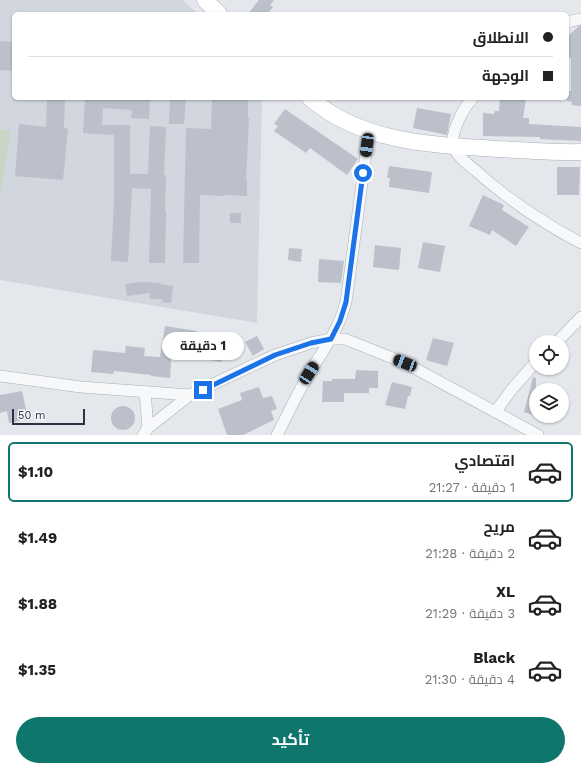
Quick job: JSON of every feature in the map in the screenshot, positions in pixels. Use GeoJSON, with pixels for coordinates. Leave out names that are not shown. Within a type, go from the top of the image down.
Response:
{"type":"FeatureCollection","features":[{"type":"Feature","properties":{"kind":"main road"},"geometry":{"type":"LineString","coordinates":[[205,0],[217,12]]}},
{"type":"Feature","properties":{"kind":"main road"},"geometry":{"type":"LineString","coordinates":[[313,100],[333,114],[369,131],[409,140],[453,146],[581,152]]}},
{"type":"Feature","properties":{"kind":"street"},"geometry":{"type":"LineString","coordinates":[[569,22],[581,19]]}},
{"type":"Feature","properties":{"kind":"street"},"geometry":{"type":"LineString","coordinates":[[471,100],[455,131],[453,146],[468,164],[490,184],[528,212],[581,243]]}},
{"type":"Feature","properties":{"kind":"street"},"geometry":{"type":"LineString","coordinates":[[277,435],[309,373],[331,339],[340,321],[346,302],[369,131]]}},
{"type":"Feature","properties":{"kind":"street"},"geometry":{"type":"LineString","coordinates":[[564,335],[581,317]]}},
{"type":"Feature","properties":{"kind":"street"},"geometry":{"type":"LineString","coordinates":[[145,432],[190,395],[275,355],[311,343],[331,339],[345,339],[405,363],[538,435]]}},
{"type":"Feature","properties":{"kind":"street"},"geometry":{"type":"LineString","coordinates":[[495,412],[529,370]]}},
{"type":"Feature","properties":{"kind":"street"},"geometry":{"type":"LineString","coordinates":[[0,376],[81,387],[190,395]]}},
{"type":"Feature","properties":{"kind":"street"},"geometry":{"type":"LineString","coordinates":[[145,392],[145,432]]}},
{"type":"Feature","properties":{"kind":"shaded area"},"geometry":{"type":"Polygon","coordinates":[[[0,0],[183,0],[196,12],[12,12],[12,100],[262,100],[257,323],[0,280],[0,0]]]}},
{"type":"Feature","properties":{"kind":"green space"},"geometry":{"type":"Polygon","coordinates":[[[0,129],[11,130],[0,197],[0,129]]]}},
{"type":"Feature","properties":{"kind":"building"},"geometry":{"type":"Polygon","coordinates":[[[259,0],[274,0],[270,5],[273,7],[269,12],[250,12],[259,0]]]}},
{"type":"Feature","properties":{"kind":"building"},"geometry":{"type":"Polygon","coordinates":[[[579,26],[581,26],[581,106],[571,105],[572,102],[567,101],[569,100],[569,91],[571,91],[569,35],[579,26]]]}},
{"type":"Feature","properties":{"kind":"building"},"geometry":{"type":"Polygon","coordinates":[[[0,41],[12,42],[12,71],[0,70],[0,41]]]}},
{"type":"Feature","properties":{"kind":"building"},"geometry":{"type":"Polygon","coordinates":[[[47,100],[65,100],[64,128],[68,129],[63,180],[15,176],[19,124],[46,127],[47,100]]]}},
{"type":"Feature","properties":{"kind":"building"},"geometry":{"type":"Polygon","coordinates":[[[85,100],[150,100],[149,119],[131,118],[132,110],[103,108],[102,125],[130,125],[130,174],[148,174],[150,126],[166,127],[164,175],[166,175],[165,263],[149,263],[151,189],[132,188],[128,262],[111,261],[114,199],[114,135],[83,133],[85,100]]]}},
{"type":"Feature","properties":{"kind":"building"},"geometry":{"type":"Polygon","coordinates":[[[170,100],[186,100],[184,124],[169,124],[170,100]]]}},
{"type":"Feature","properties":{"kind":"building"},"geometry":{"type":"Polygon","coordinates":[[[212,100],[248,100],[247,196],[200,195],[199,263],[183,263],[186,128],[211,129],[212,100]]]}},
{"type":"Feature","properties":{"kind":"building"},"geometry":{"type":"Polygon","coordinates":[[[500,100],[526,100],[523,118],[529,118],[529,124],[581,127],[581,141],[540,139],[540,137],[483,136],[483,113],[494,114],[495,111],[499,111],[500,100]]]}},
{"type":"Feature","properties":{"kind":"building"},"geometry":{"type":"Polygon","coordinates":[[[417,108],[451,114],[447,135],[413,128],[417,108]]]}},
{"type":"Feature","properties":{"kind":"building"},"geometry":{"type":"Polygon","coordinates":[[[285,109],[358,159],[347,175],[310,148],[306,153],[274,131],[278,126],[274,124],[285,109]]]}},
{"type":"Feature","properties":{"kind":"building"},"geometry":{"type":"Polygon","coordinates":[[[389,166],[432,172],[429,193],[389,187],[390,178],[387,178],[389,166]]]}},
{"type":"Feature","properties":{"kind":"building"},"geometry":{"type":"Polygon","coordinates":[[[557,167],[580,167],[579,195],[557,195],[557,167]]]}},
{"type":"Feature","properties":{"kind":"building"},"geometry":{"type":"Polygon","coordinates":[[[483,195],[504,205],[502,210],[529,227],[516,246],[492,230],[490,235],[469,226],[483,195]]]}},
{"type":"Feature","properties":{"kind":"building"},"geometry":{"type":"Polygon","coordinates":[[[230,213],[241,213],[241,223],[230,223],[230,213]]]}},
{"type":"Feature","properties":{"kind":"building"},"geometry":{"type":"Polygon","coordinates":[[[423,242],[445,246],[440,272],[418,268],[423,242]]]}},
{"type":"Feature","properties":{"kind":"building"},"geometry":{"type":"Polygon","coordinates":[[[375,245],[401,248],[399,270],[373,267],[375,245]]]}},
{"type":"Feature","properties":{"kind":"building"},"geometry":{"type":"Polygon","coordinates":[[[289,248],[302,249],[301,262],[288,260],[289,248]]]}},
{"type":"Feature","properties":{"kind":"building"},"geometry":{"type":"Polygon","coordinates":[[[319,259],[344,261],[341,283],[318,282],[319,259]]]}},
{"type":"Feature","properties":{"kind":"building"},"geometry":{"type":"Polygon","coordinates":[[[143,282],[160,283],[173,286],[171,303],[162,302],[162,299],[150,299],[150,293],[127,296],[125,284],[143,282]]]}},
{"type":"Feature","properties":{"kind":"building"},"geometry":{"type":"Polygon","coordinates":[[[165,326],[197,331],[196,336],[225,341],[221,362],[201,358],[202,351],[172,346],[170,378],[114,371],[113,374],[91,372],[93,350],[125,353],[126,346],[145,348],[144,356],[160,357],[165,326]]]}},
{"type":"Feature","properties":{"kind":"building"},"geometry":{"type":"Polygon","coordinates":[[[257,336],[264,349],[253,356],[245,342],[257,336]]]}},
{"type":"Feature","properties":{"kind":"building"},"geometry":{"type":"Polygon","coordinates":[[[433,338],[454,343],[447,366],[426,360],[433,338]]]}},
{"type":"Feature","properties":{"kind":"building"},"geometry":{"type":"Polygon","coordinates":[[[356,370],[378,371],[378,388],[369,388],[369,393],[344,393],[344,402],[322,402],[323,381],[332,381],[332,379],[355,379],[356,370]]]}},
{"type":"Feature","properties":{"kind":"building"},"geometry":{"type":"Polygon","coordinates":[[[533,377],[536,378],[536,383],[531,383],[533,377]]]}},
{"type":"Feature","properties":{"kind":"building"},"geometry":{"type":"Polygon","coordinates":[[[392,382],[412,387],[405,409],[385,405],[392,382]]]}},
{"type":"Feature","properties":{"kind":"building"},"geometry":{"type":"Polygon","coordinates":[[[259,387],[263,398],[272,396],[277,409],[271,411],[274,420],[243,435],[227,435],[218,409],[242,400],[240,393],[259,387]]]}},
{"type":"Feature","properties":{"kind":"building"},"geometry":{"type":"Polygon","coordinates":[[[22,391],[28,419],[9,423],[7,411],[0,413],[0,395],[22,391]]]}},
{"type":"Feature","properties":{"kind":"building"},"geometry":{"type":"Polygon","coordinates":[[[529,393],[529,414],[524,412],[529,393]]]}},
{"type":"Feature","properties":{"kind":"building"},"geometry":{"type":"Polygon","coordinates":[[[123,406],[132,409],[135,418],[132,427],[123,430],[114,427],[111,418],[114,409],[123,406]]]}},
{"type":"Feature","properties":{"kind":"route"},"geometry":{"type":"LineString","coordinates":[[203,390],[275,355],[311,343],[331,339],[340,321],[346,302],[363,173]]}}]}
